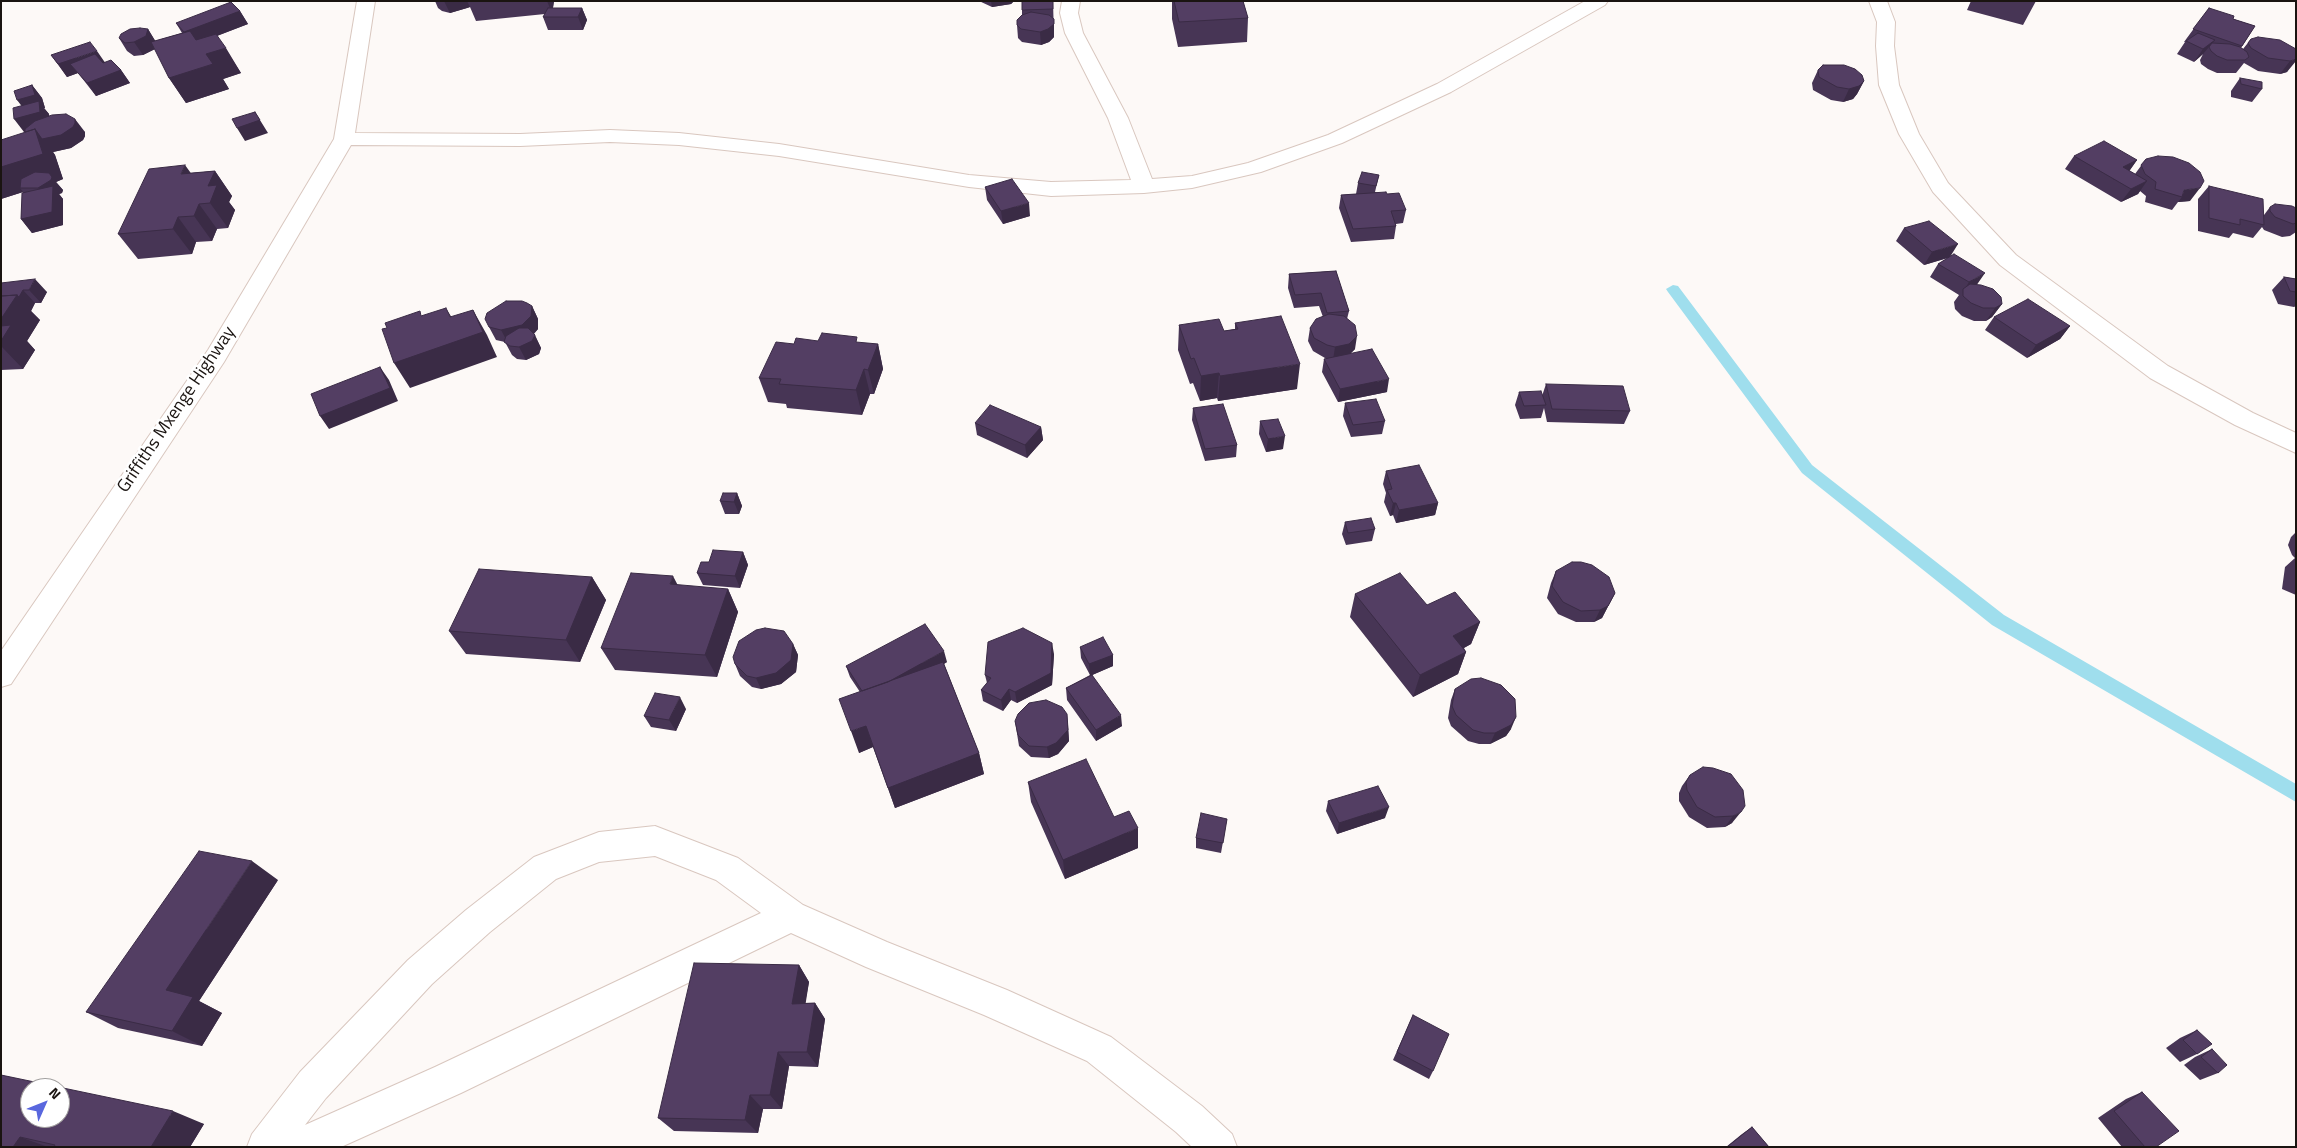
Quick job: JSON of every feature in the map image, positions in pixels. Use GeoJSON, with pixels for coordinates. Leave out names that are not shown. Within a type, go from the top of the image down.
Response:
{"type":"FeatureCollection","features":[{"type":"Feature","properties":{"kind":"street"},"geometry":{"type":"LineString","coordinates":[[366,1],[344,139],[520,140],[610,136],[679,139],[779,150],[969,180],[1042,188],[1144,186],[1192,182],[1254,168],[1335,139],[1444,88],[1599,1]]}},
{"type":"Feature","properties":{"kind":"street"},"geometry":{"type":"LineString","coordinates":[[1071,1],[1069,13],[1074,32],[1118,118],[1144,186]]}},
{"type":"Feature","properties":{"kind":"street"},"geometry":{"type":"LineString","coordinates":[[1878,1],[1886,22],[1885,46],[1889,85],[1908,134],[1940,187],[2008,260],[2160,372],[2296,444]]}},
{"type":"Feature","properties":{"kind":"street","name":"Griffiths Mxenge Highway"},"geometry":{"type":"LineString","coordinates":[[1,675],[216,356],[344,139]]}},
{"type":"Feature","properties":{"kind":"street"},"geometry":{"type":"LineString","coordinates":[[265,1147],[313,1085],[420,972],[478,921],[545,868],[599,847],[655,841],[727,869],[791,916],[878,955],[995,1002],[1100,1049],[1189,1119],[1219,1147]]}},
{"type":"Feature","properties":{"kind":"street"},"geometry":{"type":"LineString","coordinates":[[298,1147],[448,1080],[791,916]]}},
{"type":"Feature","properties":{"kind":"building"},"geometry":{"type":"Polygon","coordinates":[[[1022,1],[1053,1],[1053,9],[1022,10],[1022,1]]]}},
{"type":"Feature","properties":{"kind":"building"},"geometry":{"type":"Polygon","coordinates":[[[1174,1],[1243,1],[1248,18],[1179,22],[1174,1]]]}},
{"type":"Feature","properties":{"kind":"building"},"geometry":{"type":"Polygon","coordinates":[[[231,2],[240,11],[184,32],[176,23],[231,2]]]}},
{"type":"Feature","properties":{"kind":"building"},"geometry":{"type":"Polygon","coordinates":[[[548,8],[582,8],[578,17],[543,17],[548,8]]]}},
{"type":"Feature","properties":{"kind":"building"},"geometry":{"type":"Polygon","coordinates":[[[2209,8],[2234,16],[2233,19],[2255,26],[2242,46],[2193,29],[2209,8]]]}},
{"type":"Feature","properties":{"kind":"building"},"geometry":{"type":"Polygon","coordinates":[[[1031,12],[1049,15],[1054,19],[1054,24],[1040,32],[1021,29],[1017,25],[1017,20],[1022,15],[1031,12]]]}},
{"type":"Feature","properties":{"kind":"building"},"geometry":{"type":"Polygon","coordinates":[[[130,29],[148,29],[146,36],[134,42],[125,43],[119,38],[121,34],[130,29]]]}},
{"type":"Feature","properties":{"kind":"building"},"geometry":{"type":"Polygon","coordinates":[[[190,31],[196,40],[216,34],[226,48],[206,54],[213,64],[169,78],[151,42],[190,31]]]}},
{"type":"Feature","properties":{"kind":"building"},"geometry":{"type":"Polygon","coordinates":[[[2198,33],[2215,40],[2203,49],[2186,41],[2198,33]]]}},
{"type":"Feature","properties":{"kind":"building"},"geometry":{"type":"Polygon","coordinates":[[[2258,37],[2280,40],[2296,49],[2296,59],[2290,61],[2268,58],[2251,48],[2248,43],[2251,39],[2258,37]]]}},
{"type":"Feature","properties":{"kind":"building"},"geometry":{"type":"Polygon","coordinates":[[[90,42],[97,51],[58,64],[51,55],[90,42]]]}},
{"type":"Feature","properties":{"kind":"building"},"geometry":{"type":"Polygon","coordinates":[[[2212,43],[2230,44],[2240,47],[2247,52],[2249,57],[2245,60],[2227,60],[2211,51],[2209,47],[2212,43]]]}},
{"type":"Feature","properties":{"kind":"building"},"geometry":{"type":"Polygon","coordinates":[[[95,54],[103,63],[111,60],[121,70],[87,83],[70,64],[95,54]]]}},
{"type":"Feature","properties":{"kind":"building"},"geometry":{"type":"Polygon","coordinates":[[[1823,65],[1844,65],[1855,69],[1862,75],[1864,81],[1859,86],[1849,89],[1837,87],[1819,77],[1818,70],[1823,65]]]}},
{"type":"Feature","properties":{"kind":"building"},"geometry":{"type":"Polygon","coordinates":[[[2240,78],[2262,82],[2262,89],[2241,84],[2240,78]]]}},
{"type":"Feature","properties":{"kind":"building"},"geometry":{"type":"Polygon","coordinates":[[[32,85],[35,95],[17,100],[14,91],[32,85]]]}},
{"type":"Feature","properties":{"kind":"building"},"geometry":{"type":"Polygon","coordinates":[[[39,101],[40,112],[14,119],[13,108],[39,101]]]}},
{"type":"Feature","properties":{"kind":"building"},"geometry":{"type":"Polygon","coordinates":[[[255,112],[260,120],[237,128],[232,119],[255,112]]]}},
{"type":"Feature","properties":{"kind":"building"},"geometry":{"type":"Polygon","coordinates":[[[66,114],[75,119],[75,123],[73,127],[61,135],[42,139],[35,129],[25,132],[25,129],[35,121],[52,115],[66,114]]]}},
{"type":"Feature","properties":{"kind":"building"},"geometry":{"type":"Polygon","coordinates":[[[35,129],[43,154],[1,167],[1,140],[35,129]]]}},
{"type":"Feature","properties":{"kind":"building"},"geometry":{"type":"Polygon","coordinates":[[[2104,141],[2137,160],[2123,167],[2147,181],[2131,189],[2074,156],[2104,141]]]}},
{"type":"Feature","properties":{"kind":"building"},"geometry":{"type":"Polygon","coordinates":[[[2158,156],[2173,157],[2189,163],[2200,172],[2204,181],[2200,188],[2184,190],[2182,197],[2155,189],[2156,182],[2145,174],[2141,165],[2146,159],[2158,156]]]}},
{"type":"Feature","properties":{"kind":"building"},"geometry":{"type":"Polygon","coordinates":[[[185,165],[181,174],[215,171],[208,186],[217,185],[210,203],[199,204],[194,216],[178,217],[173,229],[118,234],[149,169],[185,165]]]}},
{"type":"Feature","properties":{"kind":"building"},"geometry":{"type":"Polygon","coordinates":[[[35,172],[49,173],[52,177],[51,180],[38,188],[20,188],[21,179],[35,172]]]}},
{"type":"Feature","properties":{"kind":"building"},"geometry":{"type":"Polygon","coordinates":[[[1362,172],[1379,175],[1376,186],[1358,183],[1362,172]]]}},
{"type":"Feature","properties":{"kind":"building"},"geometry":{"type":"Polygon","coordinates":[[[1012,179],[1029,203],[1001,211],[985,187],[1012,179]]]}},
{"type":"Feature","properties":{"kind":"building"},"geometry":{"type":"Polygon","coordinates":[[[53,186],[52,212],[21,219],[22,193],[53,186]]]}},
{"type":"Feature","properties":{"kind":"building"},"geometry":{"type":"Polygon","coordinates":[[[2209,186],[2263,199],[2264,225],[2240,219],[2240,225],[2209,218],[2209,186]]]}},
{"type":"Feature","properties":{"kind":"building"},"geometry":{"type":"Polygon","coordinates":[[[1386,192],[1387,194],[1399,193],[1406,210],[1391,211],[1396,226],[1353,229],[1341,195],[1386,192]]]}},
{"type":"Feature","properties":{"kind":"building"},"geometry":{"type":"Polygon","coordinates":[[[2275,204],[2296,208],[2296,223],[2293,224],[2275,217],[2270,211],[2270,207],[2275,204]]]}},
{"type":"Feature","properties":{"kind":"building"},"geometry":{"type":"Polygon","coordinates":[[[1929,221],[1958,244],[1932,252],[1904,228],[1929,221]]]}},
{"type":"Feature","properties":{"kind":"building"},"geometry":{"type":"Polygon","coordinates":[[[1954,254],[1985,273],[1969,282],[1938,264],[1954,254]]]}},
{"type":"Feature","properties":{"kind":"building"},"geometry":{"type":"Polygon","coordinates":[[[1336,271],[1349,311],[1327,313],[1321,293],[1295,295],[1289,274],[1336,271]]]}},
{"type":"Feature","properties":{"kind":"building"},"geometry":{"type":"Polygon","coordinates":[[[2284,277],[2296,279],[2296,292],[2290,291],[2284,277]]]}},
{"type":"Feature","properties":{"kind":"building"},"geometry":{"type":"Polygon","coordinates":[[[35,279],[29,290],[23,290],[19,297],[17,295],[1,296],[1,283],[35,279]]]}},
{"type":"Feature","properties":{"kind":"building"},"geometry":{"type":"Polygon","coordinates":[[[1970,284],[1993,289],[2001,297],[2002,304],[1995,308],[1983,308],[1971,303],[1963,296],[1963,289],[1970,284]]]}},
{"type":"Feature","properties":{"kind":"building"},"geometry":{"type":"Polygon","coordinates":[[[17,295],[1,319],[1,296],[17,295]]]}},
{"type":"Feature","properties":{"kind":"building"},"geometry":{"type":"Polygon","coordinates":[[[2028,299],[2070,326],[2036,345],[1994,317],[2028,299]]]}},
{"type":"Feature","properties":{"kind":"building"},"geometry":{"type":"Polygon","coordinates":[[[506,301],[522,301],[532,306],[531,316],[522,325],[501,330],[489,327],[485,319],[487,313],[506,301]]]}},
{"type":"Feature","properties":{"kind":"building"},"geometry":{"type":"Polygon","coordinates":[[[446,308],[450,317],[473,310],[483,332],[394,363],[382,329],[387,328],[385,323],[420,311],[421,316],[446,308]]]}},
{"type":"Feature","properties":{"kind":"building"},"geometry":{"type":"Polygon","coordinates":[[[1329,314],[1344,316],[1355,325],[1357,336],[1349,344],[1335,347],[1314,338],[1310,328],[1316,319],[1329,314]]]}},
{"type":"Feature","properties":{"kind":"building"},"geometry":{"type":"Polygon","coordinates":[[[1281,316],[1300,364],[1220,376],[1219,373],[1201,376],[1194,358],[1191,359],[1179,325],[1219,319],[1224,331],[1238,329],[1235,323],[1281,316]]]}},
{"type":"Feature","properties":{"kind":"building"},"geometry":{"type":"Polygon","coordinates":[[[11,325],[1,341],[1,326],[11,325]]]}},
{"type":"Feature","properties":{"kind":"building"},"geometry":{"type":"Polygon","coordinates":[[[519,328],[528,328],[535,335],[532,341],[519,347],[510,346],[504,342],[506,336],[519,328]]]}},
{"type":"Feature","properties":{"kind":"building"},"geometry":{"type":"Polygon","coordinates":[[[822,333],[857,337],[856,342],[878,344],[868,370],[864,369],[856,390],[779,384],[781,379],[759,378],[776,342],[794,344],[796,338],[818,341],[822,333]]]}},
{"type":"Feature","properties":{"kind":"building"},"geometry":{"type":"Polygon","coordinates":[[[1372,349],[1389,379],[1340,389],[1324,359],[1372,349]]]}},
{"type":"Feature","properties":{"kind":"building"},"geometry":{"type":"Polygon","coordinates":[[[380,367],[390,388],[320,416],[311,394],[380,367]]]}},
{"type":"Feature","properties":{"kind":"building"},"geometry":{"type":"Polygon","coordinates":[[[1546,384],[1623,386],[1630,411],[1552,409],[1546,384]]]}},
{"type":"Feature","properties":{"kind":"building"},"geometry":{"type":"Polygon","coordinates":[[[1541,391],[1546,405],[1524,406],[1519,392],[1541,391]]]}},
{"type":"Feature","properties":{"kind":"building"},"geometry":{"type":"Polygon","coordinates":[[[1376,399],[1385,421],[1353,425],[1345,403],[1376,399]]]}},
{"type":"Feature","properties":{"kind":"building"},"geometry":{"type":"Polygon","coordinates":[[[1223,404],[1237,445],[1205,449],[1193,408],[1223,404]]]}},
{"type":"Feature","properties":{"kind":"building"},"geometry":{"type":"Polygon","coordinates":[[[990,405],[1041,427],[1025,445],[975,423],[990,405]]]}},
{"type":"Feature","properties":{"kind":"building"},"geometry":{"type":"Polygon","coordinates":[[[1278,419],[1285,436],[1268,439],[1260,421],[1278,419]]]}},
{"type":"Feature","properties":{"kind":"building"},"geometry":{"type":"Polygon","coordinates":[[[1419,465],[1438,503],[1399,510],[1396,503],[1393,503],[1387,490],[1392,489],[1386,471],[1419,465]]]}},
{"type":"Feature","properties":{"kind":"building"},"geometry":{"type":"Polygon","coordinates":[[[723,493],[737,493],[734,502],[720,501],[723,493]]]}},
{"type":"Feature","properties":{"kind":"building"},"geometry":{"type":"Polygon","coordinates":[[[1371,518],[1375,529],[1348,533],[1345,522],[1371,518]]]}},
{"type":"Feature","properties":{"kind":"building"},"geometry":{"type":"Polygon","coordinates":[[[713,550],[743,552],[735,576],[697,573],[701,562],[709,562],[713,550]]]}},
{"type":"Feature","properties":{"kind":"building"},"geometry":{"type":"Polygon","coordinates":[[[1572,562],[1592,565],[1609,577],[1615,593],[1608,606],[1600,610],[1581,611],[1563,602],[1552,586],[1556,571],[1572,562]]]}},
{"type":"Feature","properties":{"kind":"building"},"geometry":{"type":"Polygon","coordinates":[[[479,569],[592,577],[566,640],[449,631],[479,569]]]}},
{"type":"Feature","properties":{"kind":"building"},"geometry":{"type":"Polygon","coordinates":[[[631,573],[673,576],[670,584],[728,589],[705,655],[601,648],[631,573]]]}},
{"type":"Feature","properties":{"kind":"building"},"geometry":{"type":"Polygon","coordinates":[[[1400,573],[1427,605],[1455,592],[1480,622],[1453,636],[1466,652],[1420,675],[1355,594],[1400,573]]]}},
{"type":"Feature","properties":{"kind":"building"},"geometry":{"type":"Polygon","coordinates":[[[925,624],[944,651],[888,682],[862,691],[846,666],[925,624]]]}},
{"type":"Feature","properties":{"kind":"building"},"geometry":{"type":"Polygon","coordinates":[[[765,628],[784,631],[793,644],[791,660],[776,673],[756,678],[747,676],[735,664],[733,657],[739,641],[756,630],[765,628]]]}},
{"type":"Feature","properties":{"kind":"building"},"geometry":{"type":"Polygon","coordinates":[[[1023,628],[1052,643],[1051,673],[1015,692],[1009,689],[1001,700],[981,690],[991,678],[985,675],[988,642],[1023,628]]]}},
{"type":"Feature","properties":{"kind":"building"},"geometry":{"type":"Polygon","coordinates":[[[1103,637],[1113,655],[1089,664],[1080,647],[1103,637]]]}},
{"type":"Feature","properties":{"kind":"building"},"geometry":{"type":"Polygon","coordinates":[[[943,662],[979,753],[888,788],[866,726],[851,731],[839,699],[943,662]]]}},
{"type":"Feature","properties":{"kind":"building"},"geometry":{"type":"Polygon","coordinates":[[[1092,675],[1121,715],[1096,730],[1066,688],[1092,675]]]}},
{"type":"Feature","properties":{"kind":"building"},"geometry":{"type":"Polygon","coordinates":[[[1481,678],[1501,685],[1515,699],[1516,717],[1511,725],[1495,733],[1473,730],[1456,715],[1452,706],[1455,689],[1471,679],[1481,678]]]}},
{"type":"Feature","properties":{"kind":"building"},"geometry":{"type":"Polygon","coordinates":[[[655,693],[680,697],[669,720],[644,716],[655,693]]]}},
{"type":"Feature","properties":{"kind":"building"},"geometry":{"type":"Polygon","coordinates":[[[1046,700],[1062,707],[1067,714],[1068,730],[1056,743],[1047,747],[1029,746],[1018,735],[1015,721],[1018,714],[1029,703],[1046,700]]]}},
{"type":"Feature","properties":{"kind":"building"},"geometry":{"type":"Polygon","coordinates":[[[1086,759],[1114,817],[1129,811],[1138,828],[1063,860],[1028,782],[1086,759]]]}},
{"type":"Feature","properties":{"kind":"building"},"geometry":{"type":"Polygon","coordinates":[[[1703,767],[1731,774],[1743,790],[1745,806],[1741,812],[1733,816],[1715,817],[1697,807],[1687,790],[1686,782],[1690,775],[1703,767]]]}},
{"type":"Feature","properties":{"kind":"building"},"geometry":{"type":"Polygon","coordinates":[[[1378,786],[1389,807],[1339,823],[1328,801],[1378,786]]]}},
{"type":"Feature","properties":{"kind":"building"},"geometry":{"type":"Polygon","coordinates":[[[1201,813],[1227,819],[1223,843],[1196,838],[1201,813]]]}},
{"type":"Feature","properties":{"kind":"building"},"geometry":{"type":"Polygon","coordinates":[[[199,851],[252,861],[166,990],[193,997],[172,1031],[86,1012],[199,851]]]}},
{"type":"Feature","properties":{"kind":"building"},"geometry":{"type":"Polygon","coordinates":[[[694,963],[799,965],[792,1004],[815,1003],[807,1052],[778,1052],[770,1095],[750,1095],[745,1120],[658,1118],[694,963]]]}},
{"type":"Feature","properties":{"kind":"building"},"geometry":{"type":"Polygon","coordinates":[[[1413,1015],[1449,1034],[1433,1071],[1397,1052],[1413,1015]]]}},
{"type":"Feature","properties":{"kind":"building"},"geometry":{"type":"Polygon","coordinates":[[[2197,1030],[2212,1044],[2197,1054],[2183,1040],[2197,1030]]]}},
{"type":"Feature","properties":{"kind":"building"},"geometry":{"type":"Polygon","coordinates":[[[2212,1049],[2227,1065],[2218,1073],[2201,1057],[2212,1049]]]}},
{"type":"Feature","properties":{"kind":"building"},"geometry":{"type":"Polygon","coordinates":[[[1,1075],[20,1079],[20,1128],[70,1128],[70,1089],[173,1111],[151,1147],[54,1147],[55,1145],[20,1137],[13,1147],[1,1147],[1,1075]]]}},
{"type":"Feature","properties":{"kind":"building"},"geometry":{"type":"Polygon","coordinates":[[[2142,1092],[2179,1131],[2156,1147],[2145,1147],[2114,1111],[2142,1092]]]}},
{"type":"Feature","properties":{"kind":"building"},"geometry":{"type":"Polygon","coordinates":[[[1752,1127],[1769,1147],[1727,1147],[1752,1127]]]}},
{"type":"Feature","properties":{"kind":"waterway"},"geometry":{"type":"LineString","coordinates":[[1673,289],[1807,469],[1998,620],[2296,794]]}}]}
